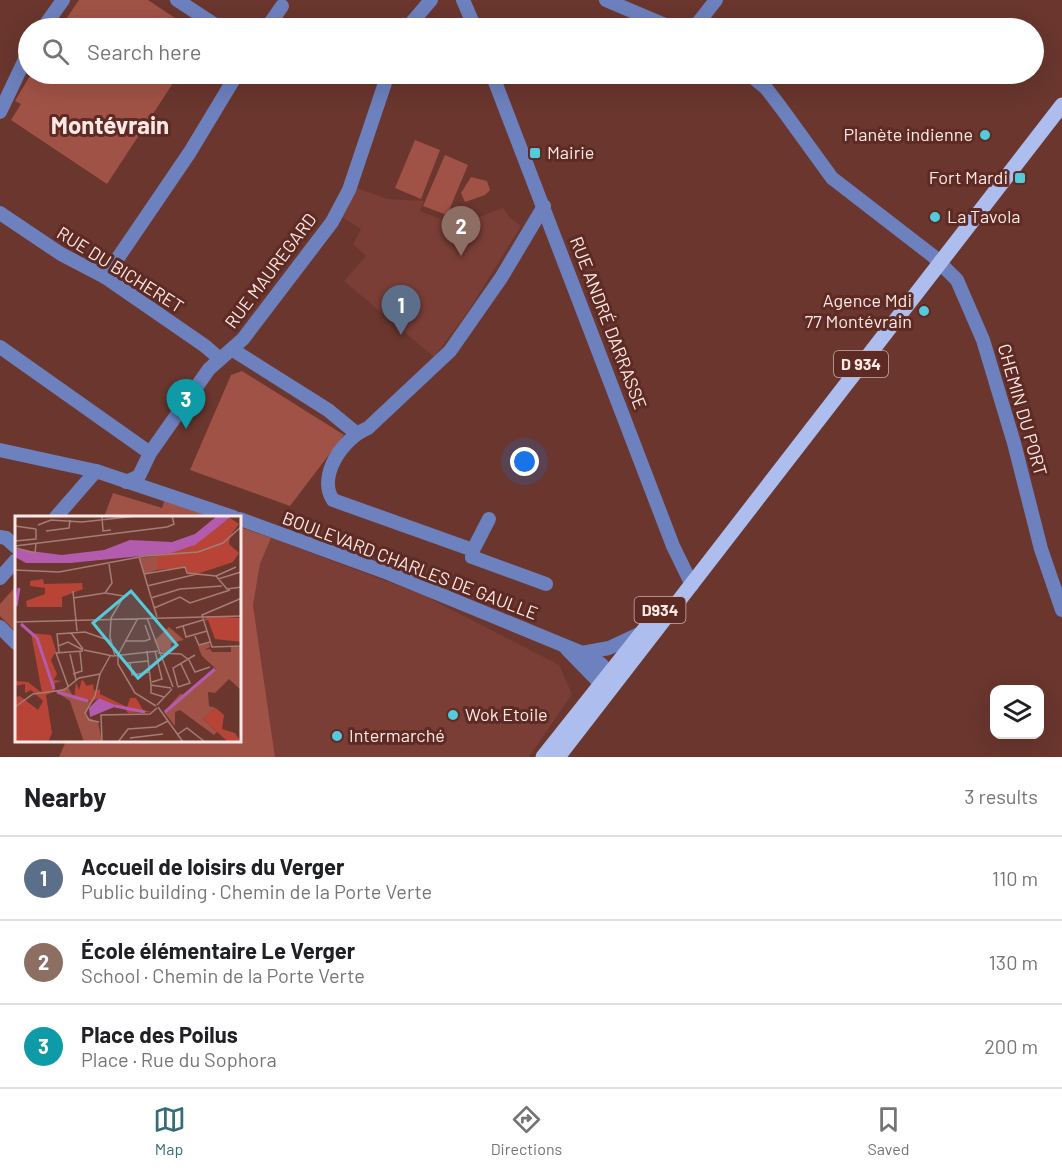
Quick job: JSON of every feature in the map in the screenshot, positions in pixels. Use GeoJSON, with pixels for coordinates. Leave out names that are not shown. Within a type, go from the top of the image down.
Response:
{"type":"FeatureCollection","features":[{"type":"Feature","properties":{"kind":"main road","name":"D 934"},"geometry":{"type":"LineString","coordinates":[[558,757],[607,681],[782,467],[1062,105]]}},
{"type":"Feature","properties":{"kind":"main road","name":"D934"},"geometry":{"type":"LineString","coordinates":[[543,757],[607,681],[641,633],[690,580]]}},
{"type":"Feature","properties":{"kind":"street"},"geometry":{"type":"LineString","coordinates":[[50,18],[63,0]]}},
{"type":"Feature","properties":{"kind":"street"},"geometry":{"type":"LineString","coordinates":[[177,0],[205,18]]}},
{"type":"Feature","properties":{"kind":"street"},"geometry":{"type":"LineString","coordinates":[[416,18],[431,0]]}},
{"type":"Feature","properties":{"kind":"street"},"geometry":{"type":"LineString","coordinates":[[463,0],[470,18]]}},
{"type":"Feature","properties":{"kind":"street"},"geometry":{"type":"LineString","coordinates":[[606,0],[648,18]]}},
{"type":"Feature","properties":{"kind":"street"},"geometry":{"type":"LineString","coordinates":[[702,18],[716,0]]}},
{"type":"Feature","properties":{"kind":"street"},"geometry":{"type":"LineString","coordinates":[[274,18],[282,6]]}},
{"type":"Feature","properties":{"kind":"street"},"geometry":{"type":"LineString","coordinates":[[0,112],[18,74]]}},
{"type":"Feature","properties":{"kind":"street"},"geometry":{"type":"LineString","coordinates":[[105,277],[190,152],[231,84]]}},
{"type":"Feature","properties":{"kind":"street","name":"RUE MAUREGARD"},"geometry":{"type":"LineString","coordinates":[[356,433],[328,410],[233,350],[317,243],[338,211],[351,185],[385,84]]}},
{"type":"Feature","properties":{"kind":"street","name":"RUE ANDRÉ DARRASSE"},"geometry":{"type":"LineString","coordinates":[[496,84],[673,546],[690,580]]}},
{"type":"Feature","properties":{"kind":"street","name":"CHEMIN DU PORT"},"geometry":{"type":"LineString","coordinates":[[761,84],[832,178],[940,262],[957,280],[983,340],[1014,443],[1041,549],[1062,610]]}},
{"type":"Feature","properties":{"kind":"street"},"geometry":{"type":"LineString","coordinates":[[473,550],[333,500],[326,490],[327,475],[356,433],[368,428],[450,351],[501,278],[544,206]]}},
{"type":"Feature","properties":{"kind":"street","name":"RUE DU BICHERET"},"geometry":{"type":"LineString","coordinates":[[0,213],[61,254],[105,277],[205,346],[219,359]]}},
{"type":"Feature","properties":{"kind":"street"},"geometry":{"type":"LineString","coordinates":[[0,347],[150,453]]}},
{"type":"Feature","properties":{"kind":"street"},"geometry":{"type":"LineString","coordinates":[[126,482],[139,476],[150,453],[209,369],[233,350]]}},
{"type":"Feature","properties":{"kind":"street"},"geometry":{"type":"LineString","coordinates":[[0,450],[96,471],[230,516]]}},
{"type":"Feature","properties":{"kind":"street"},"geometry":{"type":"LineString","coordinates":[[57,516],[93,478],[96,471]]}},
{"type":"Feature","properties":{"kind":"street"},"geometry":{"type":"LineString","coordinates":[[489,519],[473,550],[472,557],[546,584]]}},
{"type":"Feature","properties":{"kind":"street","name":"BOULEVARD CHARLES DE GAULLE"},"geometry":{"type":"LineString","coordinates":[[242,520],[388,573],[582,653],[597,661],[607,681]]}},
{"type":"Feature","properties":{"kind":"street"},"geometry":{"type":"LineString","coordinates":[[0,537],[6,538],[15,546]]}},
{"type":"Feature","properties":{"kind":"street"},"geometry":{"type":"LineString","coordinates":[[0,578],[15,561]]}},
{"type":"Feature","properties":{"kind":"street"},"geometry":{"type":"LineString","coordinates":[[0,627],[15,642]]}},
{"type":"Feature","properties":{"kind":"street","name":"BOULEVARD CHARLES DE GAULLE"},"geometry":{"type":"LineString","coordinates":[[582,653],[609,648],[641,633]]}},
{"type":"Feature","properties":{"kind":"street","name":"BOULEVARD CHARLES DE GAULLE"},"geometry":{"type":"LineString","coordinates":[[566,648],[607,681]]}},
{"type":"Feature","properties":{"kind":"shaded area"},"geometry":{"type":"Polygon","coordinates":[[[79,0],[148,0],[175,18],[67,18],[79,0]]]}},
{"type":"Feature","properties":{"kind":"shaded area"},"geometry":{"type":"Polygon","coordinates":[[[25,84],[172,84],[107,184],[11,120],[21,104],[15,101],[25,84]]]}},
{"type":"Feature","properties":{"kind":"shaded area"},"geometry":{"type":"Polygon","coordinates":[[[415,140],[440,150],[421,199],[395,188],[415,140]]]}},
{"type":"Feature","properties":{"kind":"shaded area"},"geometry":{"type":"Polygon","coordinates":[[[445,155],[468,165],[447,215],[423,206],[445,155]]]}},
{"type":"Feature","properties":{"kind":"shaded area"},"geometry":{"type":"Polygon","coordinates":[[[471,177],[487,181],[490,190],[485,195],[465,202],[461,193],[471,177]]]}},
{"type":"Feature","properties":{"kind":"shaded area"},"geometry":{"type":"Polygon","coordinates":[[[357,188],[387,199],[424,201],[420,211],[460,227],[463,223],[503,208],[510,218],[521,226],[469,310],[434,357],[344,281],[366,256],[353,244],[361,229],[342,217],[357,188]]]}},
{"type":"Feature","properties":{"kind":"shaded area"},"geometry":{"type":"Polygon","coordinates":[[[242,371],[344,435],[290,506],[190,470],[231,375],[242,371]]]}},
{"type":"Feature","properties":{"kind":"shaded area"},"geometry":{"type":"Polygon","coordinates":[[[113,493],[162,508],[165,499],[210,516],[104,516],[113,493]]]}},
{"type":"Feature","properties":{"kind":"shaded area"},"geometry":{"type":"Polygon","coordinates":[[[242,528],[271,538],[260,564],[253,605],[275,757],[59,757],[66,742],[242,742],[242,528]]]}},
{"type":"Feature","properties":{"kind":"shaded area"},"geometry":{"type":"Polygon","coordinates":[[[271,538],[421,594],[559,665],[572,694],[529,757],[275,757],[253,605],[260,564],[271,538]]]}},
{"type":"Feature","properties":{"kind":"shaded area"},"geometry":{"type":"Polygon","coordinates":[[[15,587],[15,631],[0,616],[0,604],[15,587]]]}},
{"type":"Feature","properties":{"kind":"place","name":"Planète indienne"},"geometry":{"type":"Point","coordinates":[985,135]}},
{"type":"Feature","properties":{"kind":"place","name":"Mairie"},"geometry":{"type":"Point","coordinates":[535,153]}},
{"type":"Feature","properties":{"kind":"place","name":"Fort Mardi"},"geometry":{"type":"Point","coordinates":[1020,178]}},
{"type":"Feature","properties":{"kind":"place","name":"La Tavola"},"geometry":{"type":"Point","coordinates":[935,217]}},
{"type":"Feature","properties":{"kind":"place","name":"École élémentaire Le Verger"},"geometry":{"type":"Point","coordinates":[461,256]}},
{"type":"Feature","properties":{"kind":"place","name":"Agence Mdi 77 Montévrain"},"geometry":{"type":"Point","coordinates":[924,311]}},
{"type":"Feature","properties":{"kind":"place","name":"Accueil de loisirs du Verger"},"geometry":{"type":"Point","coordinates":[401,335]}},
{"type":"Feature","properties":{"kind":"place","name":"Place des Poilus"},"geometry":{"type":"Point","coordinates":[186,429]}},
{"type":"Feature","properties":{"kind":"place","name":"Wok Etoile"},"geometry":{"type":"Point","coordinates":[453,715]}},
{"type":"Feature","properties":{"kind":"place","name":"Intermarché"},"geometry":{"type":"Point","coordinates":[337,736]}},
{"type":"Feature","properties":{"kind":"district","name":"Montévrain"},"geometry":{"type":"Point","coordinates":[110,126]}}]}
